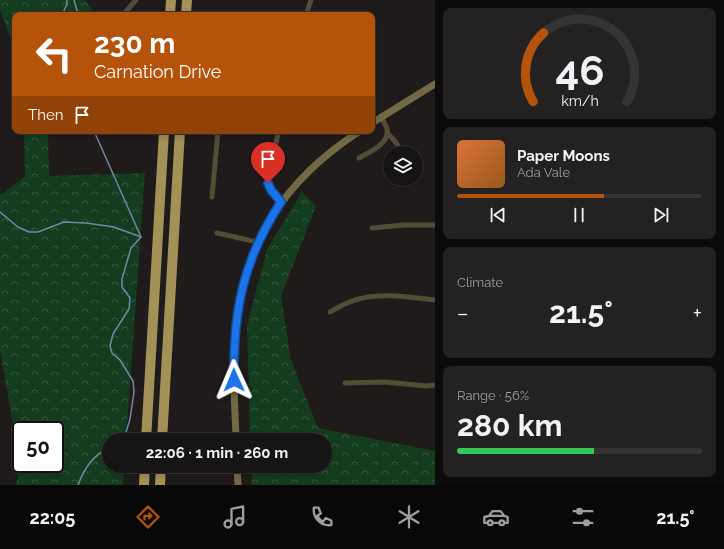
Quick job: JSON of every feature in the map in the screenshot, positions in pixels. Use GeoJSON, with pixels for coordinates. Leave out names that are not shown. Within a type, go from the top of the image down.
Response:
{"type":"FeatureCollection","features":[{"type":"Feature","properties":{"kind":"highway"},"geometry":{"type":"LineString","coordinates":[[170,12],[171,0]]}},
{"type":"Feature","properties":{"kind":"highway"},"geometry":{"type":"LineString","coordinates":[[186,12],[187,0]]}},
{"type":"Feature","properties":{"kind":"highway"},"geometry":{"type":"LineString","coordinates":[[146,433],[164,134]]}},
{"type":"Feature","properties":{"kind":"highway"},"geometry":{"type":"LineString","coordinates":[[162,433],[180,134]]}},
{"type":"Feature","properties":{"kind":"highway"},"geometry":{"type":"LineString","coordinates":[[144,485],[145,473]]}},
{"type":"Feature","properties":{"kind":"highway"},"geometry":{"type":"LineString","coordinates":[[160,485],[161,473]]}},
{"type":"Feature","properties":{"kind":"main road"},"geometry":{"type":"LineString","coordinates":[[375,121],[435,84]]}},
{"type":"Feature","properties":{"kind":"main road"},"geometry":{"type":"LineString","coordinates":[[236,433],[234,355],[235,328],[245,276],[258,242],[281,202],[309,170],[356,134]]}},
{"type":"Feature","properties":{"kind":"main road"},"geometry":{"type":"LineString","coordinates":[[237,473],[238,485]]}},
{"type":"Feature","properties":{"kind":"street"},"geometry":{"type":"LineString","coordinates":[[126,12],[136,0]]}},
{"type":"Feature","properties":{"kind":"street"},"geometry":{"type":"LineString","coordinates":[[307,12],[311,0]]}},
{"type":"Feature","properties":{"kind":"street"},"geometry":{"type":"LineString","coordinates":[[358,158],[381,145],[386,138],[387,129],[381,118]]}},
{"type":"Feature","properties":{"kind":"street"},"geometry":{"type":"LineString","coordinates":[[387,133],[398,146]]}},
{"type":"Feature","properties":{"kind":"street"},"geometry":{"type":"LineString","coordinates":[[212,197],[218,134]]}},
{"type":"Feature","properties":{"kind":"street"},"geometry":{"type":"LineString","coordinates":[[278,134],[267,176],[271,190],[281,202]]}},
{"type":"Feature","properties":{"kind":"street"},"geometry":{"type":"LineString","coordinates":[[372,228],[404,224],[435,225]]}},
{"type":"Feature","properties":{"kind":"street"},"geometry":{"type":"LineString","coordinates":[[217,233],[258,242]]}},
{"type":"Feature","properties":{"kind":"street"},"geometry":{"type":"LineString","coordinates":[[330,312],[357,300],[378,296],[391,295],[435,300]]}},
{"type":"Feature","properties":{"kind":"street"},"geometry":{"type":"LineString","coordinates":[[345,383],[385,382],[427,386],[435,385]]}},
{"type":"Feature","properties":{"kind":"green space"},"geometry":{"type":"Polygon","coordinates":[[[0,0],[85,0],[94,12],[12,12],[12,43],[0,10],[0,0]]]}},
{"type":"Feature","properties":{"kind":"green space"},"geometry":{"type":"Polygon","coordinates":[[[24,134],[48,134],[49,176],[145,173],[126,433],[102,433],[102,473],[124,473],[123,485],[16,485],[19,473],[64,473],[64,421],[12,421],[0,350],[0,194],[4,193],[25,176],[24,134]]]}},
{"type":"Feature","properties":{"kind":"green space"},"geometry":{"type":"Polygon","coordinates":[[[302,192],[316,206],[281,296],[291,360],[318,428],[435,451],[435,485],[252,485],[251,473],[332,473],[332,433],[250,433],[247,325],[267,249],[302,192]]]}},
{"type":"Feature","properties":{"kind":"waterway"},"geometry":{"type":"LineString","coordinates":[[63,12],[67,0]]}},
{"type":"Feature","properties":{"kind":"waterway"},"geometry":{"type":"LineString","coordinates":[[74,0],[77,12]]}},
{"type":"Feature","properties":{"kind":"waterway"},"geometry":{"type":"LineString","coordinates":[[95,134],[141,237]]}},
{"type":"Feature","properties":{"kind":"waterway"},"geometry":{"type":"LineString","coordinates":[[0,212],[18,227],[29,232],[38,232],[64,222],[114,227],[141,237]]}},
{"type":"Feature","properties":{"kind":"waterway"},"geometry":{"type":"LineString","coordinates":[[126,433],[130,419],[134,392],[133,381],[120,360],[112,353],[110,346],[113,334],[129,309],[130,298],[122,287],[122,279],[131,248],[141,237]]}},
{"type":"Feature","properties":{"kind":"waterway"},"geometry":{"type":"LineString","coordinates":[[78,485],[83,473],[90,463],[102,452]]}},
{"type":"Feature","properties":{"kind":"route"},"geometry":{"type":"LineString","coordinates":[[234,380],[235,334],[238,307],[245,276],[251,258],[265,227],[281,202],[271,190],[268,183]]}}]}
